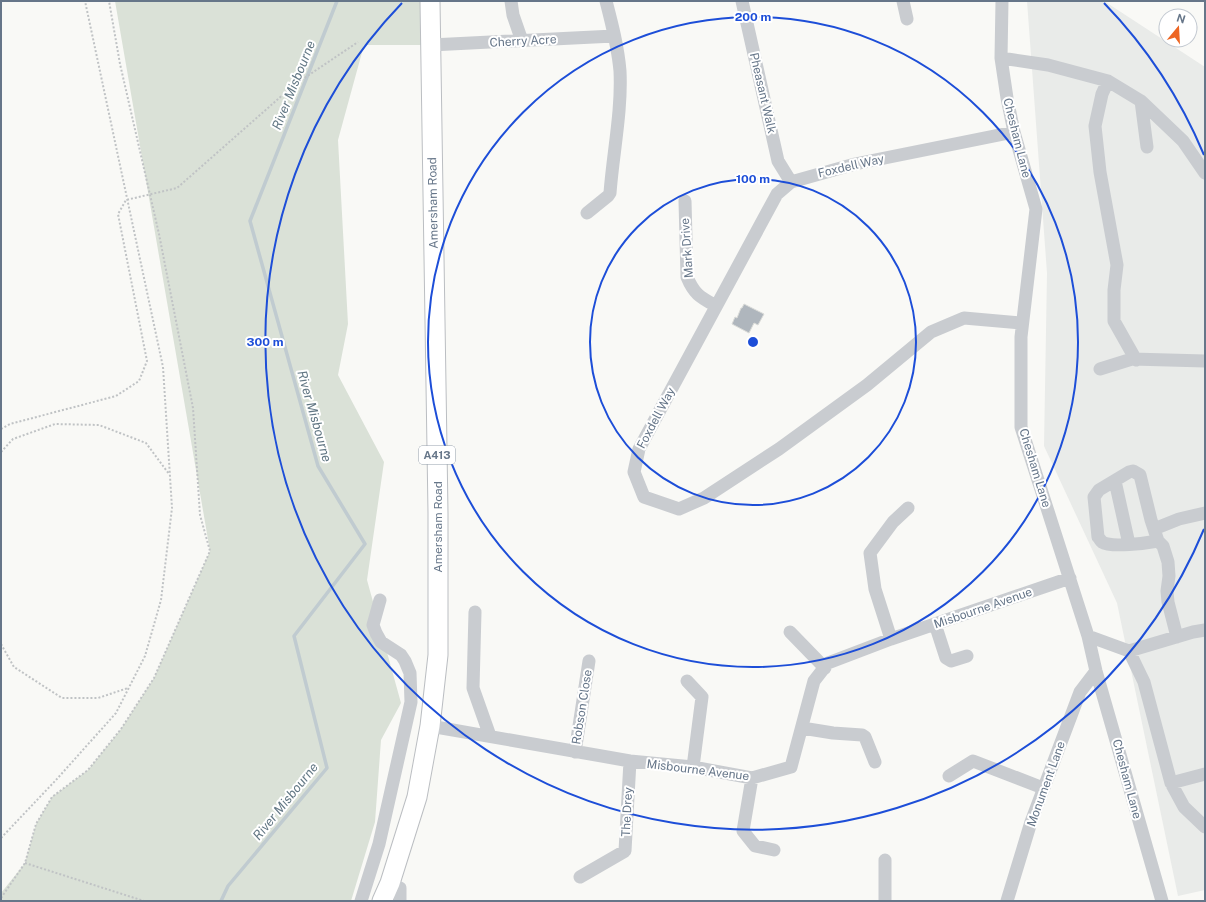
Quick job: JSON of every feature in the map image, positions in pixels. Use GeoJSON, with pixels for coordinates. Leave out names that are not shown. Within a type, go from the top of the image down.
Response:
{"type":"FeatureCollection","features":[{"type":"Feature","properties":{"kind":"highway","name":"Amersham Road"},"geometry":{"type":"LineString","coordinates":[[382,901],[390,883],[417,797],[430,726],[438,655],[438,513],[430,1]]}},
{"type":"Feature","properties":{"kind":"street"},"geometry":{"type":"LineString","coordinates":[[512,1],[513,15],[522,41]]}},
{"type":"Feature","properties":{"kind":"street"},"geometry":{"type":"LineString","coordinates":[[588,213],[610,195],[619,108],[620,70],[606,1]]}},
{"type":"Feature","properties":{"kind":"street","name":"Pheasant Walk"},"geometry":{"type":"LineString","coordinates":[[742,1],[778,161],[791,182]]}},
{"type":"Feature","properties":{"kind":"street"},"geometry":{"type":"LineString","coordinates":[[903,1],[907,19]]}},
{"type":"Feature","properties":{"kind":"street","name":"Chesham Lane"},"geometry":{"type":"LineString","coordinates":[[1002,1],[1001,58],[1007,98],[1014,132],[1036,208],[1021,337],[1021,427],[1088,636],[1096,671],[1162,901]]}},
{"type":"Feature","properties":{"kind":"street","name":"Cherry Acre"},"geometry":{"type":"LineString","coordinates":[[431,45],[614,36]]}},
{"type":"Feature","properties":{"kind":"street"},"geometry":{"type":"LineString","coordinates":[[1001,58],[1048,65],[1108,81],[1141,101],[1183,141],[1205,173]]}},
{"type":"Feature","properties":{"kind":"street"},"geometry":{"type":"LineString","coordinates":[[1108,81],[1102,94],[1094,126],[1100,172],[1117,265],[1114,290],[1114,321],[1121,336],[1136,360]]}},
{"type":"Feature","properties":{"kind":"street"},"geometry":{"type":"LineString","coordinates":[[1141,101],[1147,147]]}},
{"type":"Feature","properties":{"kind":"street","name":"Foxdell Way"},"geometry":{"type":"LineString","coordinates":[[1014,132],[855,164],[791,182],[777,194],[639,449],[634,472],[644,497],[679,509],[704,498],[779,449],[867,385],[931,332],[964,318],[1022,323]]}},
{"type":"Feature","properties":{"kind":"street","name":"Mark Drive"},"geometry":{"type":"LineString","coordinates":[[685,201],[687,277],[690,285],[699,297],[716,306]]}},
{"type":"Feature","properties":{"kind":"street"},"geometry":{"type":"LineString","coordinates":[[1100,369],[1132,359],[1205,361]]}},
{"type":"Feature","properties":{"kind":"street"},"geometry":{"type":"LineString","coordinates":[[1177,637],[1168,602],[1168,562],[1163,546],[1156,535],[1140,475],[1133,471],[1129,472],[1100,490],[1094,497],[1098,537],[1102,542],[1109,544],[1145,544],[1156,535],[1179,519],[1205,513]]}},
{"type":"Feature","properties":{"kind":"street"},"geometry":{"type":"LineString","coordinates":[[1115,481],[1129,544]]}},
{"type":"Feature","properties":{"kind":"street"},"geometry":{"type":"LineString","coordinates":[[891,639],[875,589],[870,553],[893,522],[908,508]]}},
{"type":"Feature","properties":{"kind":"street","name":"Misbourne Avenue"},"geometry":{"type":"LineString","coordinates":[[430,726],[630,761],[693,767],[752,778],[791,767],[814,681],[828,663],[891,639],[1070,578]]}},
{"type":"Feature","properties":{"kind":"street"},"geometry":{"type":"LineString","coordinates":[[361,901],[379,844],[411,702],[410,673],[405,661],[401,655],[381,642],[373,625],[380,600]]}},
{"type":"Feature","properties":{"kind":"street"},"geometry":{"type":"LineString","coordinates":[[475,612],[473,688],[490,736]]}},
{"type":"Feature","properties":{"kind":"street"},"geometry":{"type":"LineString","coordinates":[[935,624],[946,658],[951,661],[967,656]]}},
{"type":"Feature","properties":{"kind":"street"},"geometry":{"type":"LineString","coordinates":[[1088,636],[1129,651],[1205,630]]}},
{"type":"Feature","properties":{"kind":"street"},"geometry":{"type":"LineString","coordinates":[[790,632],[824,668]]}},
{"type":"Feature","properties":{"kind":"street"},"geometry":{"type":"LineString","coordinates":[[1129,651],[1144,682],[1172,783],[1184,807],[1205,826]]}},
{"type":"Feature","properties":{"kind":"street","name":"Robson Close"},"geometry":{"type":"LineString","coordinates":[[575,752],[588,661]]}},
{"type":"Feature","properties":{"kind":"street","name":"Monument Lane"},"geometry":{"type":"LineString","coordinates":[[1007,901],[1031,822],[1080,692],[1096,671]]}},
{"type":"Feature","properties":{"kind":"street"},"geometry":{"type":"LineString","coordinates":[[687,681],[702,697],[693,767]]}},
{"type":"Feature","properties":{"kind":"street"},"geometry":{"type":"LineString","coordinates":[[802,728],[833,734],[862,735],[865,737],[874,762]]}},
{"type":"Feature","properties":{"kind":"street","name":"The Drey"},"geometry":{"type":"LineString","coordinates":[[580,877],[625,851],[630,761]]}},
{"type":"Feature","properties":{"kind":"street"},"geometry":{"type":"LineString","coordinates":[[949,776],[973,761],[1044,788]]}},
{"type":"Feature","properties":{"kind":"street"},"geometry":{"type":"LineString","coordinates":[[1172,783],[1205,774]]}},
{"type":"Feature","properties":{"kind":"street"},"geometry":{"type":"LineString","coordinates":[[752,778],[743,831],[755,846],[774,850]]}},
{"type":"Feature","properties":{"kind":"street"},"geometry":{"type":"LineString","coordinates":[[885,860],[885,901]]}},
{"type":"Feature","properties":{"kind":"street"},"geometry":{"type":"LineString","coordinates":[[390,883],[400,888],[400,901]]}},
{"type":"Feature","properties":{"kind":"path"},"geometry":{"type":"LineString","coordinates":[[1,838],[56,780],[116,713],[129,688],[145,656],[161,600],[172,508],[163,367],[126,200],[85,1]]}},
{"type":"Feature","properties":{"kind":"path"},"geometry":{"type":"LineString","coordinates":[[1,898],[25,863],[36,824],[52,796],[88,770],[121,729],[154,678],[210,551],[200,515],[193,408],[159,234],[120,64],[109,1]]}},
{"type":"Feature","properties":{"kind":"path"},"geometry":{"type":"LineString","coordinates":[[126,200],[150,196],[177,188],[294,85],[358,42]]}},
{"type":"Feature","properties":{"kind":"path"},"geometry":{"type":"LineString","coordinates":[[1,429],[10,424],[116,396],[139,381],[147,361],[118,214],[126,200]]}},
{"type":"Feature","properties":{"kind":"path"},"geometry":{"type":"LineString","coordinates":[[1,452],[13,438],[55,424],[99,425],[146,443],[170,475]]}},
{"type":"Feature","properties":{"kind":"path"},"geometry":{"type":"LineString","coordinates":[[1,644],[14,667],[62,698],[98,698],[129,688]]}},
{"type":"Feature","properties":{"kind":"path"},"geometry":{"type":"LineString","coordinates":[[25,863],[144,901]]}},
{"type":"Feature","properties":{"kind":"shaded area"},"geometry":{"type":"Polygon","coordinates":[[[115,1],[430,1],[431,45],[364,45],[338,140],[348,324],[338,375],[384,462],[367,580],[401,703],[381,740],[375,822],[351,901],[1,901],[1,893],[25,863],[36,824],[52,797],[88,770],[121,729],[154,678],[210,551],[115,1]]]}},
{"type":"Feature","properties":{"kind":"shaded area"},"geometry":{"type":"Polygon","coordinates":[[[1027,1],[1104,1],[1158,36],[1158,48],[1176,48],[1205,67],[1205,890],[1178,896],[1117,603],[1044,446],[1047,273],[1027,1]]]}},
{"type":"Feature","properties":{"kind":"building"},"geometry":{"type":"Polygon","coordinates":[[[744,304],[764,314],[758,325],[754,323],[749,333],[732,324],[735,317],[737,318],[744,304]]]}},
{"type":"Feature","properties":{"kind":"waterway","name":"River Misbourne"},"geometry":{"type":"LineString","coordinates":[[221,901],[228,886],[327,768],[294,636],[365,544],[318,466],[250,221],[337,1]]}}]}
